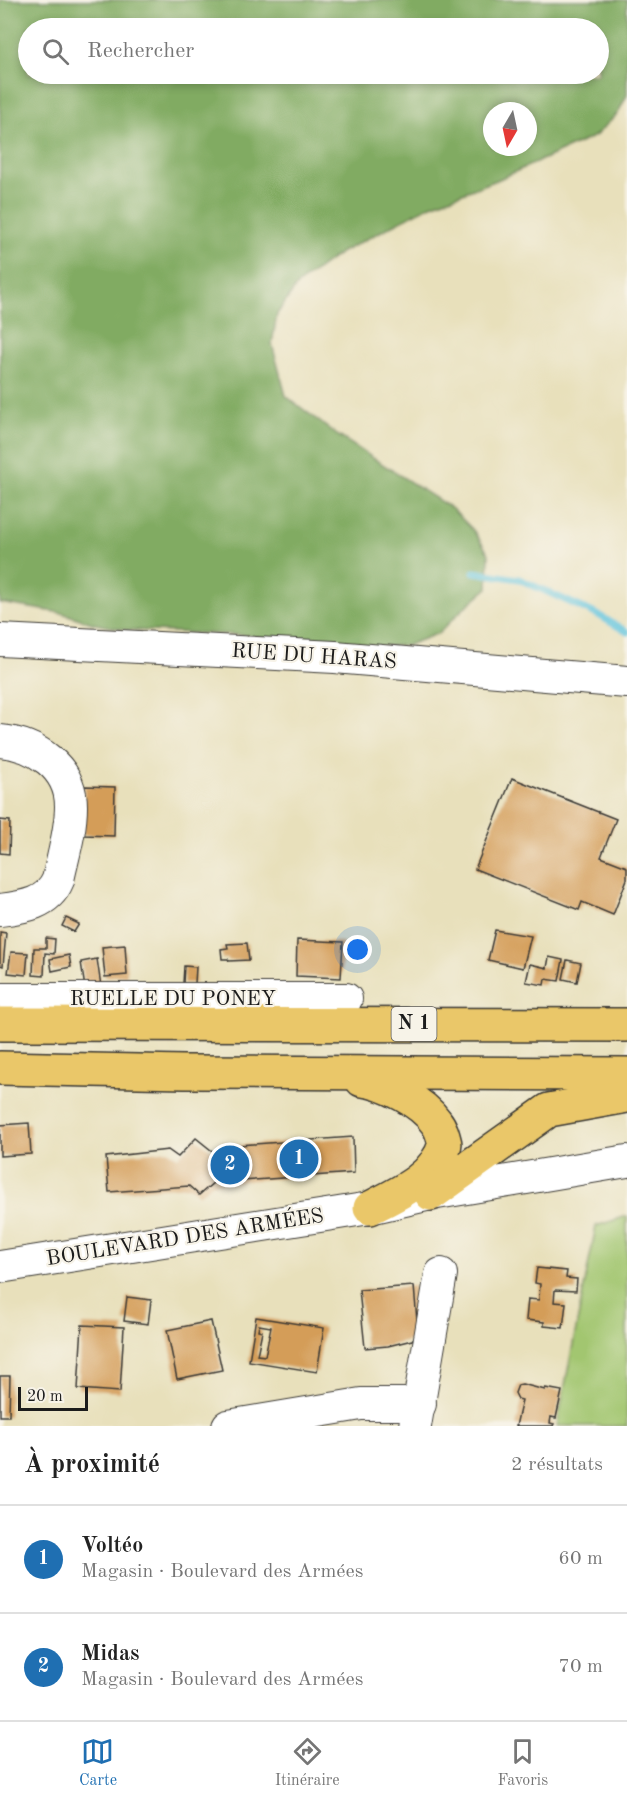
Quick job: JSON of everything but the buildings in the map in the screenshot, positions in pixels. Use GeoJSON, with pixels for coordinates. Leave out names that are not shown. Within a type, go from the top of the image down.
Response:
{"type":"FeatureCollection","features":[{"type":"Feature","properties":{"kind":"highway","name":"N 1"},"geometry":{"type":"LineString","coordinates":[[0,1024],[627,1025]]}},
{"type":"Feature","properties":{"kind":"highway"},"geometry":{"type":"LineString","coordinates":[[0,1068],[627,1074]]}},
{"type":"Feature","properties":{"kind":"highway"},"geometry":{"type":"LineString","coordinates":[[298,1072],[382,1084],[412,1101],[435,1120],[439,1127],[445,1144],[438,1161],[408,1188],[370,1208]]}},
{"type":"Feature","properties":{"kind":"highway"},"geometry":{"type":"LineString","coordinates":[[431,1194],[549,1110],[627,1096]]}},
{"type":"Feature","properties":{"kind":"street","name":"RUE DU HARAS"},"geometry":{"type":"LineString","coordinates":[[0,639],[335,657],[627,682]]}},
{"type":"Feature","properties":{"kind":"street"},"geometry":{"type":"LineString","coordinates":[[0,741],[29,747],[53,763],[65,782],[71,804],[58,880],[54,890],[36,903],[0,910]]}},
{"type":"Feature","properties":{"kind":"street","name":"RUELLE DU PONEY"},"geometry":{"type":"LineString","coordinates":[[0,999],[346,999]]}},
{"type":"Feature","properties":{"kind":"street","name":"BOULEVARD DES ARMÉES"},"geometry":{"type":"LineString","coordinates":[[0,1267],[370,1208],[431,1194],[627,1161]]}},
{"type":"Feature","properties":{"kind":"street"},"geometry":{"type":"LineString","coordinates":[[228,1426],[361,1404],[417,1415],[441,1274]]}},
{"type":"Feature","properties":{"kind":"green space"},"geometry":{"type":"Polygon","coordinates":[[[0,0],[627,0],[627,95],[618,113],[595,136],[497,180],[431,205],[340,253],[298,284],[277,314],[272,344],[286,396],[337,435],[451,508],[473,530],[489,554],[488,588],[439,633],[408,645],[338,646],[243,635],[128,630],[95,624],[62,613],[0,603],[0,0]]]}},
{"type":"Feature","properties":{"kind":"green space"},"geometry":{"type":"Polygon","coordinates":[[[627,1216],[627,1426],[557,1426],[596,1226],[627,1216]]]}},
{"type":"Feature","properties":{"kind":"waterway"},"geometry":{"type":"LineString","coordinates":[[474,572],[519,579],[600,616],[627,632]]}},
{"type":"Feature","properties":{"kind":"place","name":"Voltéo"},"geometry":{"type":"Point","coordinates":[299,1159]}},
{"type":"Feature","properties":{"kind":"place","name":"Midas"},"geometry":{"type":"Point","coordinates":[230,1165]}}]}
